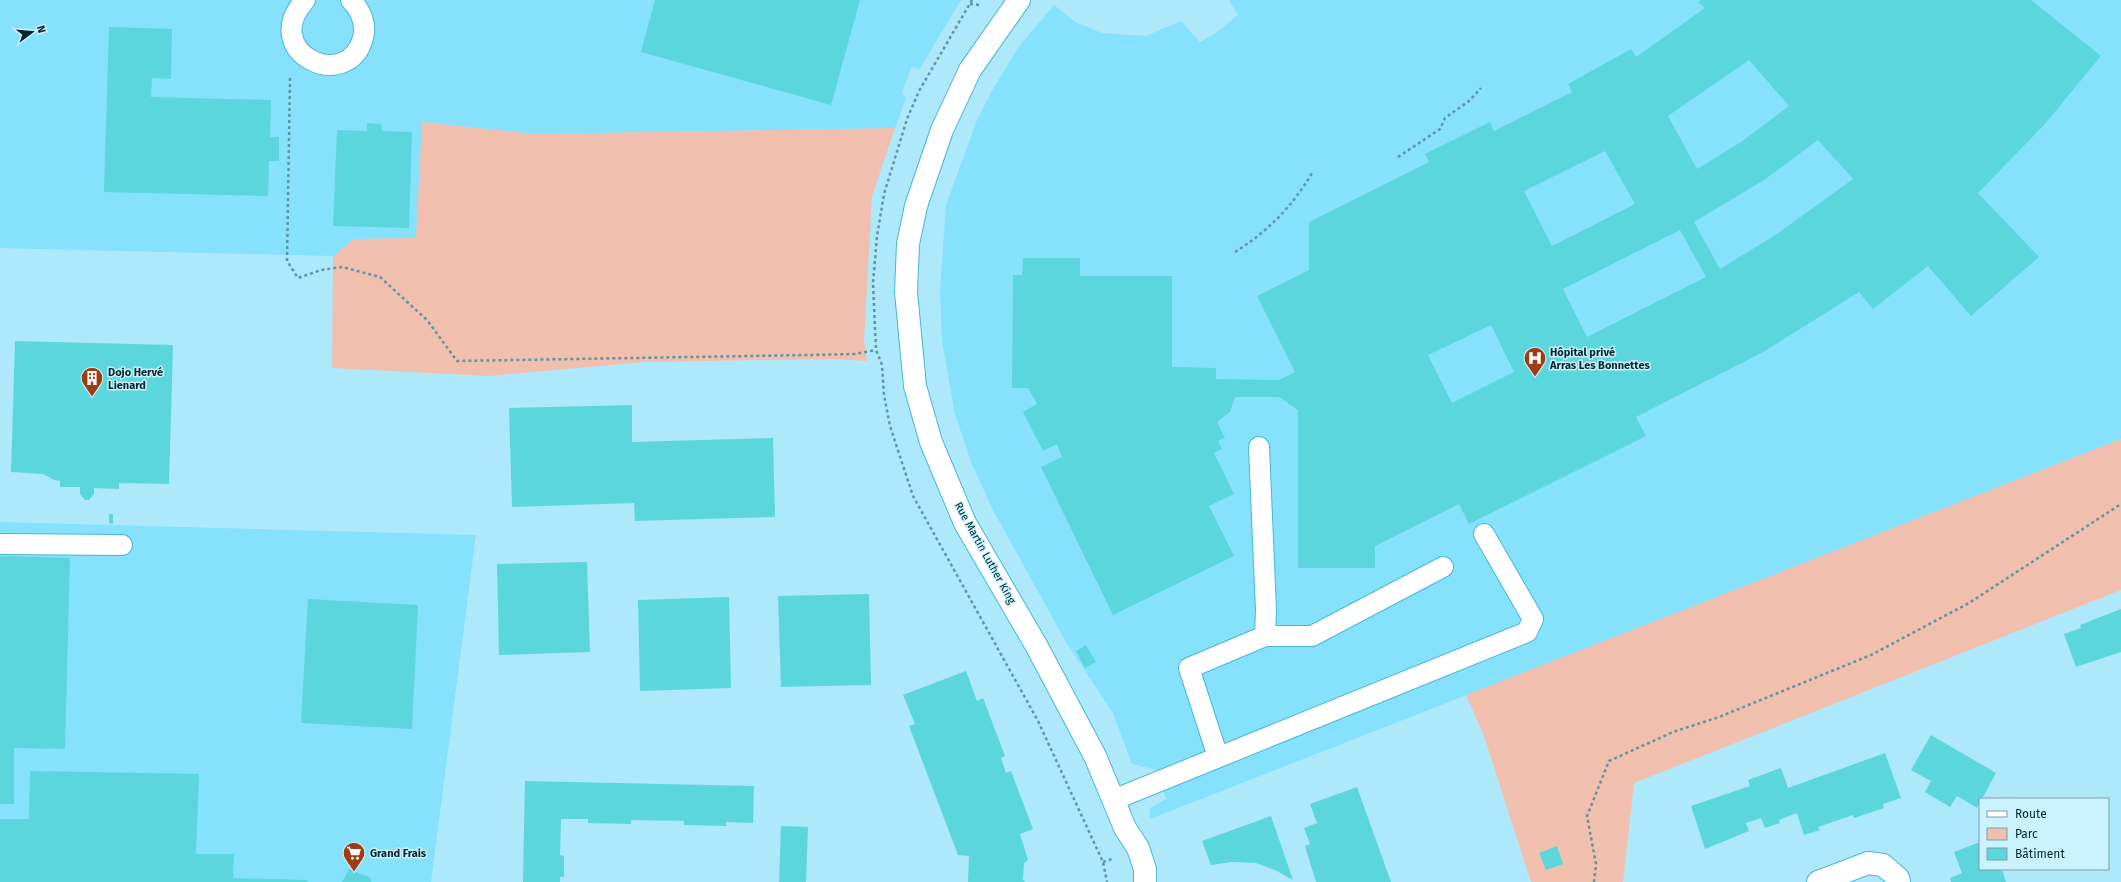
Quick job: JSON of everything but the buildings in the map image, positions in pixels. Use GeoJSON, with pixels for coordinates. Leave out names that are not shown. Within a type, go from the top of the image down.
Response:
{"type":"FeatureCollection","features":[{"type":"Feature","properties":{"kind":"street","name":"Rue Martin Luther King"},"geometry":{"type":"LineString","coordinates":[[1019,0],[970,70],[942,130],[916,206],[908,244],[906,292],[912,368],[915,386],[931,442],[953,497],[965,522],[1032,638],[1095,756],[1125,828],[1138,848],[1149,878]]}},
{"type":"Feature","properties":{"kind":"street"},"geometry":{"type":"LineString","coordinates":[[1818,882],[1868,863],[1883,865],[1898,878],[1899,882]]}},
{"type":"Feature","properties":{"kind":"lane"},"geometry":{"type":"LineString","coordinates":[[305,0],[297,8],[292,20],[291,33],[295,45],[302,55],[312,62],[323,65],[335,65],[346,60],[355,53],[362,42],[364,31],[363,19],[358,8],[351,0]]}},
{"type":"Feature","properties":{"kind":"lane"},"geometry":{"type":"LineString","coordinates":[[1259,447],[1266,610],[1265,636]]}},
{"type":"Feature","properties":{"kind":"lane"},"geometry":{"type":"LineString","coordinates":[[1113,800],[1527,632],[1533,619],[1484,534]]}},
{"type":"Feature","properties":{"kind":"lane"},"geometry":{"type":"LineString","coordinates":[[0,544],[122,545]]}},
{"type":"Feature","properties":{"kind":"lane"},"geometry":{"type":"LineString","coordinates":[[1218,757],[1189,668],[1265,636],[1312,636],[1443,567]]}},
{"type":"Feature","properties":{"kind":"path"},"geometry":{"type":"LineString","coordinates":[[970,4],[972,0]]}},
{"type":"Feature","properties":{"kind":"path"},"geometry":{"type":"LineString","coordinates":[[302,55],[290,76],[287,261],[298,278],[321,270],[342,267],[380,277],[427,320],[457,361],[855,354],[876,350]]}},
{"type":"Feature","properties":{"kind":"path"},"geometry":{"type":"LineString","coordinates":[[1398,157],[1440,129],[1445,118],[1469,101],[1481,88]]}},
{"type":"Feature","properties":{"kind":"path"},"geometry":{"type":"LineString","coordinates":[[1235,252],[1255,239],[1286,210],[1300,194],[1312,173]]}},
{"type":"Feature","properties":{"kind":"path"},"geometry":{"type":"LineString","coordinates":[[1594,882],[1596,864],[1587,816],[1609,761],[1673,732],[1719,717],[1871,655],[1969,603],[2121,504]]}},
{"type":"Feature","properties":{"kind":"shaded area"},"geometry":{"type":"Polygon","coordinates":[[[0,0],[961,0],[919,70],[912,66],[902,93],[906,98],[895,128],[534,134],[423,122],[416,238],[354,239],[333,256],[0,248],[0,0]]]}},
{"type":"Feature","properties":{"kind":"shaded area","name":"Hôpital privé Arras Les Bonnettes"},"geometry":{"type":"Polygon","coordinates":[[[1229,0],[2121,0],[2121,439],[1150,819],[1150,808],[1166,799],[1157,770],[1132,764],[1113,713],[1066,642],[993,510],[971,462],[955,414],[942,341],[940,291],[946,205],[977,120],[993,89],[1020,45],[1054,5],[1075,22],[1102,33],[1146,36],[1181,21],[1200,42],[1216,33],[1238,15],[1229,0]]]}},
{"type":"Feature","properties":{"kind":"shaded area"},"geometry":{"type":"Polygon","coordinates":[[[0,522],[476,535],[431,882],[0,882],[0,522]]]}},
{"type":"Feature","properties":{"kind":"green space"},"geometry":{"type":"Polygon","coordinates":[[[422,122],[534,134],[895,128],[872,196],[864,341],[867,361],[833,359],[645,362],[489,376],[332,368],[333,256],[354,239],[416,238],[422,122]]]}},
{"type":"Feature","properties":{"kind":"green space"},"geometry":{"type":"Polygon","coordinates":[[[2121,439],[2121,590],[1634,783],[1623,882],[1531,882],[1484,736],[1466,695],[2121,439]]]}},
{"type":"Feature","properties":{"kind":"place","name":"Hôpital privé Arras Les Bonnettes"},"geometry":{"type":"Point","coordinates":[1535,378]}},
{"type":"Feature","properties":{"kind":"place","name":"Dojo Hervé Lienard"},"geometry":{"type":"Point","coordinates":[92,398]}},
{"type":"Feature","properties":{"kind":"place","name":"Grand Frais"},"geometry":{"type":"Point","coordinates":[354,872]}}]}
